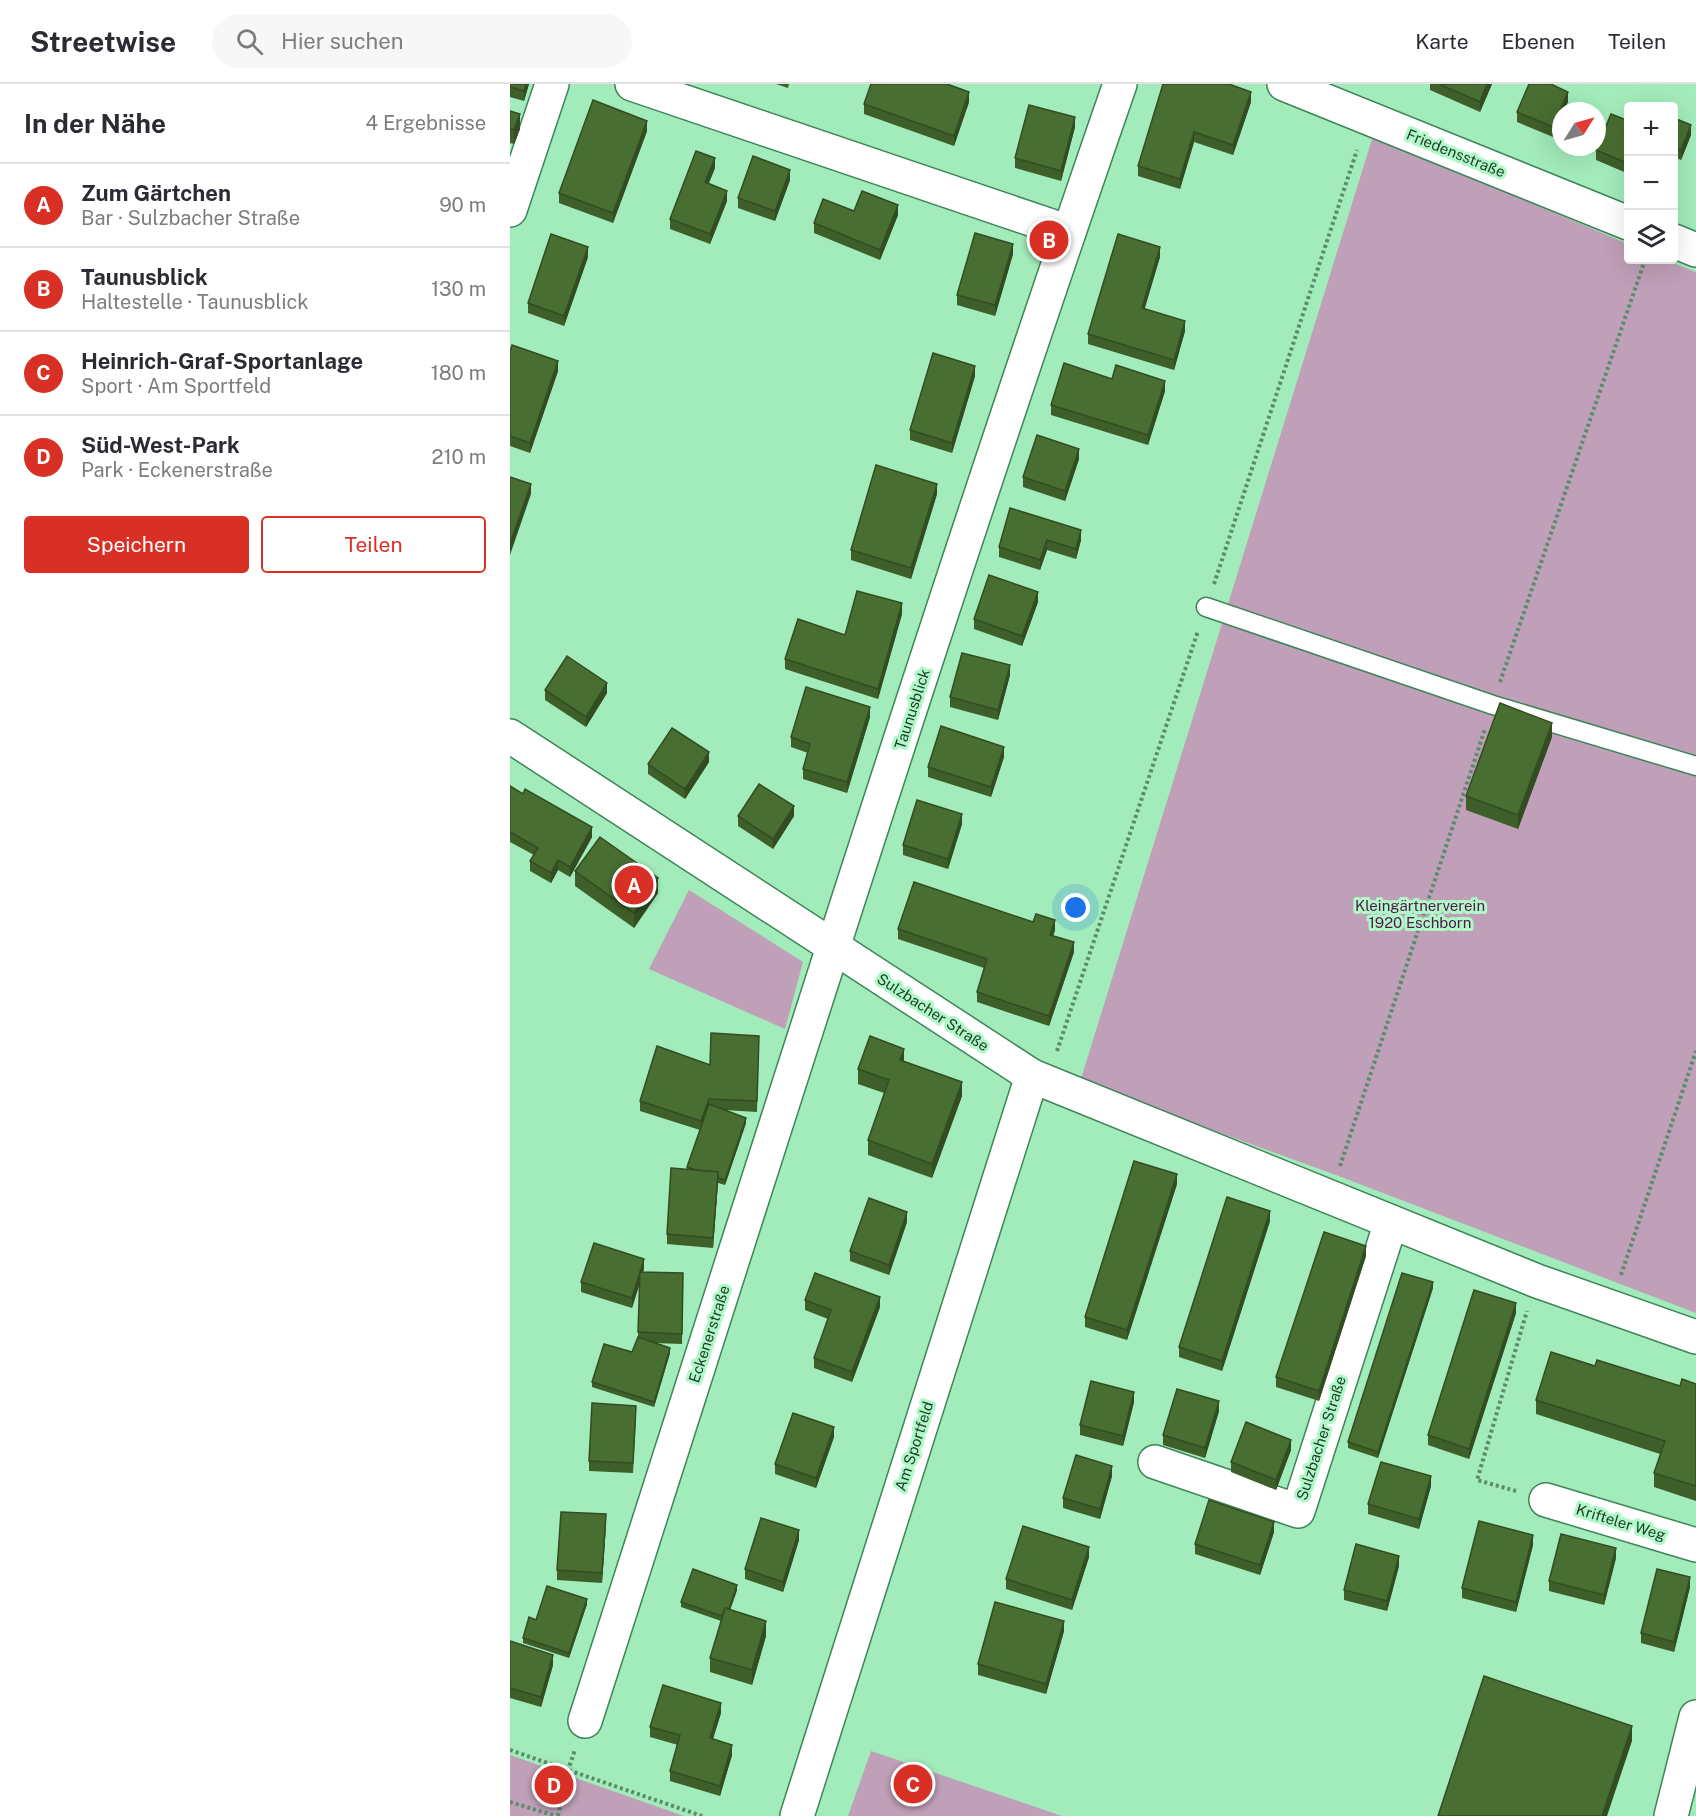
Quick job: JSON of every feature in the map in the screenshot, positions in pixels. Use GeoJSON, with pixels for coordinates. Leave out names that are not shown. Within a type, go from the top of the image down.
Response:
{"type":"FeatureCollection","features":[{"type":"Feature","properties":{"kind":"street"},"geometry":{"type":"LineString","coordinates":[[510,210],[552,84]]}},
{"type":"Feature","properties":{"kind":"street"},"geometry":{"type":"LineString","coordinates":[[632,84],[1069,232]]}},
{"type":"Feature","properties":{"kind":"street","name":"Taunusblick"},"geometry":{"type":"LineString","coordinates":[[834,946],[1120,84]]}},
{"type":"Feature","properties":{"kind":"street","name":"Friedensstraße"},"geometry":{"type":"LineString","coordinates":[[1284,84],[1624,221]]}},
{"type":"Feature","properties":{"kind":"street"},"geometry":{"type":"LineString","coordinates":[[1678,243],[1696,250]]}},
{"type":"Feature","properties":{"kind":"street","name":"Sulzbacher Straße"},"geometry":{"type":"LineString","coordinates":[[510,736],[1032,1076],[1537,1281],[1696,1337]]}},
{"type":"Feature","properties":{"kind":"street","name":"Eckenerstraße"},"geometry":{"type":"LineString","coordinates":[[585,1721],[834,946]]}},
{"type":"Feature","properties":{"kind":"street","name":"Am Sportfeld"},"geometry":{"type":"LineString","coordinates":[[797,1816],[1032,1076]]}},
{"type":"Feature","properties":{"kind":"street","name":"Sulzbacher Straße"},"geometry":{"type":"LineString","coordinates":[[1155,1462],[1298,1511],[1391,1222]]}},
{"type":"Feature","properties":{"kind":"street","name":"Krifteler Weg"},"geometry":{"type":"LineString","coordinates":[[1546,1500],[1696,1545]]}},
{"type":"Feature","properties":{"kind":"street"},"geometry":{"type":"LineString","coordinates":[[1671,1816],[1696,1717]]}},
{"type":"Feature","properties":{"kind":"lane"},"geometry":{"type":"LineString","coordinates":[[1206,607],[1492,705],[1696,766]]}},
{"type":"Feature","properties":{"kind":"path"},"geometry":{"type":"LineString","coordinates":[[1618,1284],[1696,1051]]}},
{"type":"Feature","properties":{"kind":"path"},"geometry":{"type":"LineString","coordinates":[[1530,1303],[1477,1480],[1546,1500]]}},
{"type":"Feature","properties":{"kind":"path"},"geometry":{"type":"LineString","coordinates":[[510,1802],[557,1816],[568,1770],[585,1721]]}},
{"type":"Feature","properties":{"kind":"path"},"geometry":{"type":"LineString","coordinates":[[510,1750],[702,1816]]}},
{"type":"Feature","properties":{"kind":"green space","name":"Kleingärtnerverein 1920 Eschborn"},"geometry":{"type":"Polygon","coordinates":[[[1373,136],[1624,242],[1624,264],[1676,264],[1696,272],[1696,1313],[1336,1175],[1080,1082],[1373,136]]]}},
{"type":"Feature","properties":{"kind":"green space"},"geometry":{"type":"Polygon","coordinates":[[[689,890],[803,962],[785,1029],[649,969],[689,890]]]}},
{"type":"Feature","properties":{"kind":"green space"},"geometry":{"type":"Polygon","coordinates":[[[871,1751],[1062,1816],[848,1816],[871,1751]]]}},
{"type":"Feature","properties":{"kind":"green space"},"geometry":{"type":"Polygon","coordinates":[[[510,1755],[684,1816],[510,1816],[510,1755]]]}},
{"type":"Feature","properties":{"kind":"building"},"geometry":{"type":"Polygon","coordinates":[[[510,84],[526,84],[524,91],[510,87],[510,84]]]}},
{"type":"Feature","properties":{"kind":"building"},"geometry":{"type":"Polygon","coordinates":[[[871,84],[947,84],[969,92],[954,136],[864,104],[871,84]]]}},
{"type":"Feature","properties":{"kind":"building"},"geometry":{"type":"Polygon","coordinates":[[[1163,84],[1229,84],[1251,92],[1233,145],[1194,132],[1180,179],[1138,166],[1163,84]]]}},
{"type":"Feature","properties":{"kind":"building"},"geometry":{"type":"Polygon","coordinates":[[[1439,84],[1487,84],[1480,102],[1439,84]]]}},
{"type":"Feature","properties":{"kind":"building"},"geometry":{"type":"Polygon","coordinates":[[[1529,84],[1551,84],[1568,92],[1564,102],[1552,102],[1552,127],[1517,112],[1529,84]]]}},
{"type":"Feature","properties":{"kind":"building"},"geometry":{"type":"Polygon","coordinates":[[[593,100],[647,121],[613,213],[559,193],[593,100]]]}},
{"type":"Feature","properties":{"kind":"building"},"geometry":{"type":"Polygon","coordinates":[[[1029,105],[1075,117],[1061,171],[1015,158],[1029,105]]]}},
{"type":"Feature","properties":{"kind":"building"},"geometry":{"type":"Polygon","coordinates":[[[510,111],[520,114],[514,130],[510,128],[510,111]]]}},
{"type":"Feature","properties":{"kind":"building"},"geometry":{"type":"Polygon","coordinates":[[[1611,114],[1624,119],[1624,162],[1606,154],[1606,126],[1611,114]]]}},
{"type":"Feature","properties":{"kind":"building"},"geometry":{"type":"Polygon","coordinates":[[[1678,120],[1691,125],[1681,150],[1678,149],[1678,120]]]}},
{"type":"Feature","properties":{"kind":"building"},"geometry":{"type":"Polygon","coordinates":[[[696,151],[715,158],[705,182],[727,191],[710,234],[670,219],[696,151]]]}},
{"type":"Feature","properties":{"kind":"building"},"geometry":{"type":"Polygon","coordinates":[[[753,156],[790,170],[775,211],[738,198],[753,156]]]}},
{"type":"Feature","properties":{"kind":"building"},"geometry":{"type":"Polygon","coordinates":[[[862,191],[898,205],[880,250],[814,223],[823,199],[854,211],[862,191]]]}},
{"type":"Feature","properties":{"kind":"building"},"geometry":{"type":"Polygon","coordinates":[[[975,233],[1013,244],[995,305],[957,295],[975,233]]]}},
{"type":"Feature","properties":{"kind":"building"},"geometry":{"type":"Polygon","coordinates":[[[551,234],[588,247],[564,316],[528,303],[551,234]]]}},
{"type":"Feature","properties":{"kind":"building"},"geometry":{"type":"Polygon","coordinates":[[[1118,234],[1160,247],[1142,308],[1185,321],[1174,360],[1088,334],[1118,234]]]}},
{"type":"Feature","properties":{"kind":"building"},"geometry":{"type":"Polygon","coordinates":[[[512,345],[558,361],[530,443],[510,436],[510,352],[512,345]]]}},
{"type":"Feature","properties":{"kind":"building"},"geometry":{"type":"Polygon","coordinates":[[[933,353],[975,366],[952,443],[910,430],[933,353]]]}},
{"type":"Feature","properties":{"kind":"building"},"geometry":{"type":"Polygon","coordinates":[[[1064,363],[1112,379],[1116,365],[1165,381],[1148,435],[1051,405],[1064,363]]]}},
{"type":"Feature","properties":{"kind":"building"},"geometry":{"type":"Polygon","coordinates":[[[1037,435],[1079,449],[1065,491],[1023,477],[1037,435]]]}},
{"type":"Feature","properties":{"kind":"building"},"geometry":{"type":"Polygon","coordinates":[[[876,465],[937,484],[911,568],[851,550],[876,465]]]}},
{"type":"Feature","properties":{"kind":"building"},"geometry":{"type":"Polygon","coordinates":[[[510,477],[531,484],[510,544],[510,477]]]}},
{"type":"Feature","properties":{"kind":"building"},"geometry":{"type":"Polygon","coordinates":[[[1010,508],[1081,530],[1076,549],[1047,540],[1040,560],[999,547],[1010,508]]]}},
{"type":"Feature","properties":{"kind":"building"},"geometry":{"type":"Polygon","coordinates":[[[989,575],[1038,592],[1022,636],[974,619],[989,575]]]}},
{"type":"Feature","properties":{"kind":"building"},"geometry":{"type":"Polygon","coordinates":[[[857,591],[902,603],[878,689],[785,659],[798,619],[845,635],[857,591]]]}},
{"type":"Feature","properties":{"kind":"building"},"geometry":{"type":"Polygon","coordinates":[[[962,653],[1010,665],[998,710],[950,697],[962,653]]]}},
{"type":"Feature","properties":{"kind":"building"},"geometry":{"type":"Polygon","coordinates":[[[567,656],[607,683],[586,717],[545,690],[567,656]]]}},
{"type":"Feature","properties":{"kind":"building"},"geometry":{"type":"Polygon","coordinates":[[[806,687],[870,707],[847,782],[803,769],[810,744],[791,737],[806,687]]]}},
{"type":"Feature","properties":{"kind":"building"},"geometry":{"type":"Polygon","coordinates":[[[1500,703],[1552,723],[1518,815],[1466,796],[1500,703]]]}},
{"type":"Feature","properties":{"kind":"building"},"geometry":{"type":"Polygon","coordinates":[[[941,726],[1004,747],[991,787],[928,767],[941,726]]]}},
{"type":"Feature","properties":{"kind":"building"},"geometry":{"type":"Polygon","coordinates":[[[672,728],[709,752],[685,789],[648,764],[672,728]]]}},
{"type":"Feature","properties":{"kind":"building"},"geometry":{"type":"Polygon","coordinates":[[[759,784],[794,806],[773,839],[738,816],[759,784]]]}},
{"type":"Feature","properties":{"kind":"building"},"geometry":{"type":"Polygon","coordinates":[[[510,786],[523,794],[525,789],[592,827],[570,867],[558,860],[551,873],[530,861],[538,848],[510,832],[510,786]]]}},
{"type":"Feature","properties":{"kind":"building"},"geometry":{"type":"Polygon","coordinates":[[[917,800],[962,814],[948,859],[903,845],[917,800]]]}},
{"type":"Feature","properties":{"kind":"building"},"geometry":{"type":"Polygon","coordinates":[[[600,837],[658,878],[634,913],[575,871],[600,837]]]}},
{"type":"Feature","properties":{"kind":"building"},"geometry":{"type":"Polygon","coordinates":[[[914,882],[1033,922],[1036,914],[1055,920],[1050,935],[1074,942],[1049,1016],[977,992],[987,959],[898,929],[914,882]]]}},
{"type":"Feature","properties":{"kind":"building"},"geometry":{"type":"Polygon","coordinates":[[[711,1033],[759,1036],[757,1101],[709,1099],[701,1121],[640,1101],[657,1046],[710,1065],[711,1033]]]}},
{"type":"Feature","properties":{"kind":"building"},"geometry":{"type":"Polygon","coordinates":[[[870,1036],[904,1049],[900,1060],[962,1082],[932,1164],[868,1140],[889,1080],[858,1069],[870,1036]]]}},
{"type":"Feature","properties":{"kind":"building"},"geometry":{"type":"Polygon","coordinates":[[[709,1104],[746,1118],[725,1180],[718,1178],[718,1172],[687,1167],[709,1104]]]}},
{"type":"Feature","properties":{"kind":"building"},"geometry":{"type":"Polygon","coordinates":[[[1134,1161],[1177,1174],[1127,1330],[1085,1317],[1134,1161]]]}},
{"type":"Feature","properties":{"kind":"building"},"geometry":{"type":"Polygon","coordinates":[[[671,1168],[718,1172],[713,1238],[667,1234],[671,1168]]]}},
{"type":"Feature","properties":{"kind":"building"},"geometry":{"type":"Polygon","coordinates":[[[1227,1197],[1270,1211],[1222,1361],[1179,1347],[1227,1197]]]}},
{"type":"Feature","properties":{"kind":"building"},"geometry":{"type":"Polygon","coordinates":[[[869,1198],[907,1212],[889,1265],[850,1251],[869,1198]]]}},
{"type":"Feature","properties":{"kind":"building"},"geometry":{"type":"Polygon","coordinates":[[[1324,1232],[1366,1246],[1319,1391],[1276,1377],[1324,1232]]]}},
{"type":"Feature","properties":{"kind":"building"},"geometry":{"type":"Polygon","coordinates":[[[594,1243],[644,1259],[632,1298],[581,1282],[594,1243]]]}},
{"type":"Feature","properties":{"kind":"building"},"geometry":{"type":"Polygon","coordinates":[[[640,1272],[683,1273],[682,1334],[638,1332],[640,1272]]]}},
{"type":"Feature","properties":{"kind":"building"},"geometry":{"type":"Polygon","coordinates":[[[815,1273],[880,1297],[852,1372],[814,1358],[831,1310],[805,1300],[815,1273]]]}},
{"type":"Feature","properties":{"kind":"building"},"geometry":{"type":"Polygon","coordinates":[[[1402,1273],[1433,1282],[1378,1452],[1348,1442],[1402,1273]]]}},
{"type":"Feature","properties":{"kind":"building"},"geometry":{"type":"Polygon","coordinates":[[[1474,1290],[1516,1303],[1469,1449],[1428,1435],[1474,1290]]]}},
{"type":"Feature","properties":{"kind":"building"},"geometry":{"type":"Polygon","coordinates":[[[638,1337],[670,1348],[654,1402],[592,1382],[604,1344],[632,1352],[638,1337]]]}},
{"type":"Feature","properties":{"kind":"building"},"geometry":{"type":"Polygon","coordinates":[[[1551,1352],[1595,1366],[1597,1360],[1680,1386],[1682,1379],[1696,1384],[1696,1486],[1654,1473],[1665,1441],[1536,1400],[1551,1352]]]}},
{"type":"Feature","properties":{"kind":"building"},"geometry":{"type":"Polygon","coordinates":[[[1091,1381],[1134,1392],[1123,1436],[1080,1425],[1091,1381]]]}},
{"type":"Feature","properties":{"kind":"building"},"geometry":{"type":"Polygon","coordinates":[[[1177,1389],[1219,1401],[1205,1448],[1163,1435],[1177,1389]]]}},
{"type":"Feature","properties":{"kind":"building"},"geometry":{"type":"Polygon","coordinates":[[[592,1403],[636,1406],[633,1463],[589,1461],[592,1403]]]}},
{"type":"Feature","properties":{"kind":"building"},"geometry":{"type":"Polygon","coordinates":[[[793,1413],[834,1427],[816,1478],[775,1464],[793,1413]]]}},
{"type":"Feature","properties":{"kind":"building"},"geometry":{"type":"Polygon","coordinates":[[[1246,1422],[1291,1440],[1276,1480],[1231,1462],[1246,1422]]]}},
{"type":"Feature","properties":{"kind":"building"},"geometry":{"type":"Polygon","coordinates":[[[1076,1455],[1112,1466],[1100,1509],[1063,1498],[1076,1455]]]}},
{"type":"Feature","properties":{"kind":"building"},"geometry":{"type":"Polygon","coordinates":[[[1381,1462],[1431,1476],[1419,1519],[1368,1504],[1381,1462]]]}},
{"type":"Feature","properties":{"kind":"building"},"geometry":{"type":"Polygon","coordinates":[[[1209,1500],[1274,1522],[1260,1565],[1195,1544],[1209,1500]]]}},
{"type":"Feature","properties":{"kind":"building"},"geometry":{"type":"Polygon","coordinates":[[[561,1512],[606,1514],[602,1573],[557,1570],[561,1512]]]}},
{"type":"Feature","properties":{"kind":"building"},"geometry":{"type":"Polygon","coordinates":[[[761,1518],[799,1530],[783,1582],[745,1569],[761,1518]]]}},
{"type":"Feature","properties":{"kind":"building"},"geometry":{"type":"Polygon","coordinates":[[[1479,1521],[1533,1535],[1516,1602],[1462,1588],[1479,1521]]]}},
{"type":"Feature","properties":{"kind":"building"},"geometry":{"type":"Polygon","coordinates":[[[1023,1526],[1089,1547],[1072,1600],[1006,1579],[1023,1526]]]}},
{"type":"Feature","properties":{"kind":"building"},"geometry":{"type":"Polygon","coordinates":[[[1561,1534],[1616,1548],[1604,1595],[1549,1581],[1561,1534]]]}},
{"type":"Feature","properties":{"kind":"building"},"geometry":{"type":"Polygon","coordinates":[[[1356,1544],[1399,1556],[1387,1601],[1344,1590],[1356,1544]]]}},
{"type":"Feature","properties":{"kind":"building"},"geometry":{"type":"Polygon","coordinates":[[[693,1569],[737,1585],[729,1609],[725,1608],[722,1616],[681,1602],[693,1569]]]}},
{"type":"Feature","properties":{"kind":"building"},"geometry":{"type":"Polygon","coordinates":[[[1657,1569],[1690,1577],[1674,1642],[1641,1633],[1657,1569]]]}},
{"type":"Feature","properties":{"kind":"building"},"geometry":{"type":"Polygon","coordinates":[[[547,1586],[587,1599],[569,1653],[523,1638],[529,1617],[536,1620],[547,1586]]]}},
{"type":"Feature","properties":{"kind":"building"},"geometry":{"type":"Polygon","coordinates":[[[995,1602],[1064,1621],[1046,1684],[978,1664],[995,1602]]]}},
{"type":"Feature","properties":{"kind":"building"},"geometry":{"type":"Polygon","coordinates":[[[725,1608],[766,1621],[752,1670],[710,1658],[725,1608]]]}},
{"type":"Feature","properties":{"kind":"building"},"geometry":{"type":"Polygon","coordinates":[[[510,1641],[553,1655],[541,1697],[510,1688],[510,1641]]]}},
{"type":"Feature","properties":{"kind":"building"},"geometry":{"type":"Polygon","coordinates":[[[1484,1676],[1632,1726],[1602,1816],[1438,1816],[1484,1676]]]}},
{"type":"Feature","properties":{"kind":"building"},"geometry":{"type":"Polygon","coordinates":[[[663,1685],[721,1703],[710,1738],[732,1745],[720,1786],[670,1771],[680,1735],[650,1727],[663,1685]]]}},
{"type":"Feature","properties":{"kind":"place","name":"Taunusblick"},"geometry":{"type":"Point","coordinates":[1049,240]}},
{"type":"Feature","properties":{"kind":"place","name":"Zum Gärtchen"},"geometry":{"type":"Point","coordinates":[634,885]}},
{"type":"Feature","properties":{"kind":"place","name":"Heinrich-Graf-Sportanlage"},"geometry":{"type":"Point","coordinates":[913,1784]}},
{"type":"Feature","properties":{"kind":"place","name":"Süd-West-Park"},"geometry":{"type":"Point","coordinates":[554,1785]}}]}
